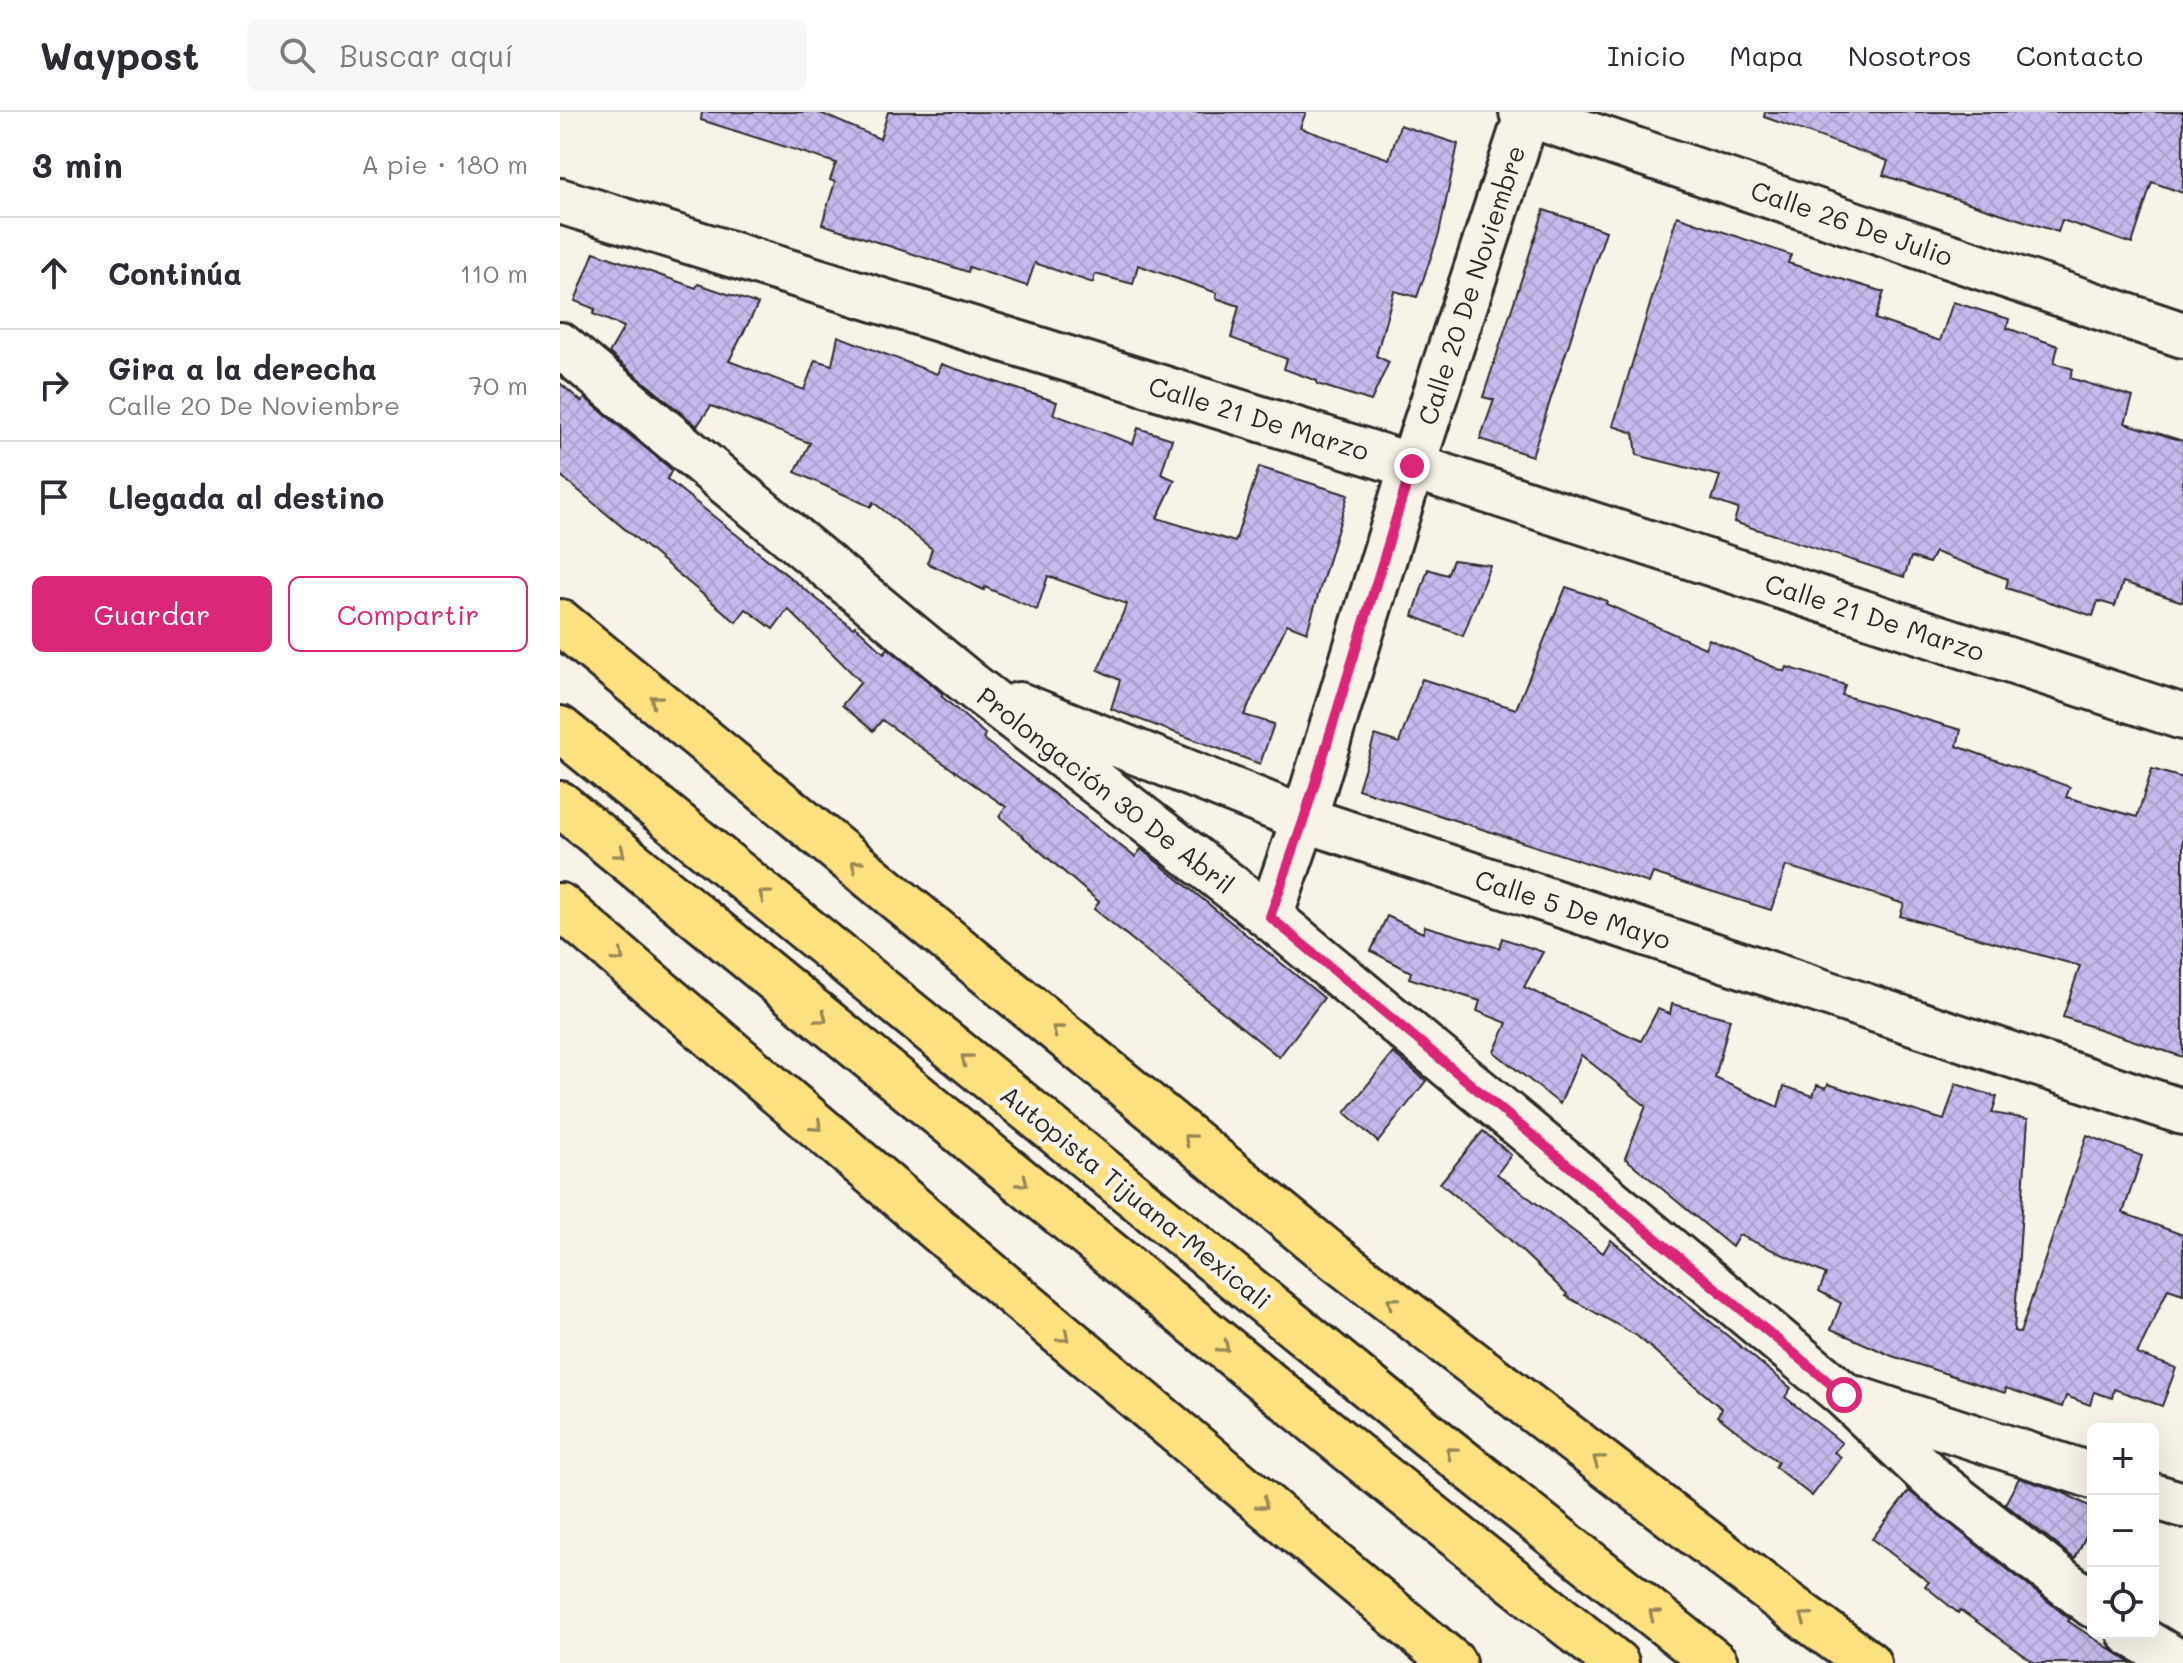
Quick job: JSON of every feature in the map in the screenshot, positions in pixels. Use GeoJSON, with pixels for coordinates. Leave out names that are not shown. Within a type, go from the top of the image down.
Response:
{"type":"FeatureCollection","features":[{"type":"Feature","properties":{"kind":"highway"},"geometry":{"type":"LineString","coordinates":[[560,622],[1330,1254],[1868,1663]]}},
{"type":"Feature","properties":{"kind":"highway","name":"Autopista Tijuana-Mexicali"},"geometry":{"type":"LineString","coordinates":[[560,729],[1715,1663]]}},
{"type":"Feature","properties":{"kind":"highway"},"geometry":{"type":"LineString","coordinates":[[560,804],[1354,1454],[1616,1663]]}},
{"type":"Feature","properties":{"kind":"highway"},"geometry":{"type":"LineString","coordinates":[[560,906],[1004,1286],[1453,1663]]}},
{"type":"Feature","properties":{"kind":"street","name":"Calle 26 De Julio"},"geometry":{"type":"LineString","coordinates":[[1526,113],[2183,335]]}},
{"type":"Feature","properties":{"kind":"street","name":"Calle 20 De Noviembre"},"geometry":{"type":"LineString","coordinates":[[1270,917],[1304,819],[1412,466],[1526,113]]}},
{"type":"Feature","properties":{"kind":"street","name":"Calle 21 De Marzo"},"geometry":{"type":"LineString","coordinates":[[560,201],[1412,466],[2183,717]]}},
{"type":"Feature","properties":{"kind":"street","name":"Prolongación 30 De Abril"},"geometry":{"type":"LineString","coordinates":[[560,345],[971,685],[1270,917],[1844,1395],[1936,1482],[2087,1600]]}},
{"type":"Feature","properties":{"kind":"street","name":"Calle 5 De Mayo"},"geometry":{"type":"LineString","coordinates":[[971,685],[1304,819],[2183,1112]]}},
{"type":"Feature","properties":{"kind":"street"},"geometry":{"type":"LineString","coordinates":[[1844,1395],[2087,1474]]}},
{"type":"Feature","properties":{"kind":"street"},"geometry":{"type":"LineString","coordinates":[[2159,1498],[2183,1505]]}},
{"type":"Feature","properties":{"kind":"street"},"geometry":{"type":"LineString","coordinates":[[2140,1639],[2180,1663]]}},
{"type":"Feature","properties":{"kind":"building"},"geometry":{"type":"Polygon","coordinates":[[[702,112],[818,112],[880,139],[888,112],[1306,112],[1300,128],[1389,159],[1400,125],[1458,144],[1439,234],[1417,297],[1394,291],[1376,356],[1389,362],[1371,401],[1317,384],[1317,381],[1284,369],[1287,359],[1231,338],[1239,306],[1216,298],[1217,293],[1138,265],[1133,284],[1095,274],[1093,283],[1035,263],[1027,286],[969,267],[968,272],[822,224],[835,182],[830,180],[836,163],[701,120],[702,112]]]}},
{"type":"Feature","properties":{"kind":"building"},"geometry":{"type":"Polygon","coordinates":[[[1765,112],[2183,112],[2183,193],[2152,182],[2132,244],[2062,220],[2058,232],[1883,175],[1888,161],[1764,117],[1765,112]]]}},
{"type":"Feature","properties":{"kind":"building"},"geometry":{"type":"Polygon","coordinates":[[[1544,210],[1606,231],[1532,456],[1480,439],[1494,400],[1483,397],[1544,210]]]}},
{"type":"Feature","properties":{"kind":"building"},"geometry":{"type":"Polygon","coordinates":[[[1677,216],[1791,255],[1788,263],[1884,292],[1875,319],[1940,341],[1953,302],[2009,319],[2007,328],[2058,346],[2054,363],[2073,369],[2070,378],[2133,397],[2125,423],[2183,441],[2183,602],[2123,582],[2115,606],[2098,601],[2093,616],[2006,588],[2008,579],[1935,552],[1929,563],[1911,557],[1904,577],[1734,522],[1738,509],[1712,500],[1720,476],[1637,455],[1634,433],[1613,426],[1677,216]]]}},
{"type":"Feature","properties":{"kind":"building"},"geometry":{"type":"Polygon","coordinates":[[[594,252],[696,288],[698,284],[758,304],[729,361],[804,390],[815,360],[832,365],[838,336],[937,374],[941,364],[1057,402],[1053,414],[1133,444],[1138,428],[1172,439],[1161,474],[1175,480],[1157,518],[1235,542],[1259,467],[1348,495],[1307,632],[1287,624],[1244,715],[1274,724],[1260,764],[1111,709],[1120,680],[1098,670],[1127,604],[1048,576],[1037,610],[985,587],[984,590],[927,563],[932,549],[873,502],[871,507],[795,472],[810,443],[711,406],[697,426],[609,353],[624,327],[593,314],[595,309],[575,301],[594,252]]]}},
{"type":"Feature","properties":{"kind":"building"},"geometry":{"type":"Polygon","coordinates":[[[560,383],[582,402],[585,398],[672,470],[667,479],[853,628],[855,626],[884,653],[888,648],[943,694],[941,696],[985,734],[983,739],[1135,857],[1141,849],[1324,998],[1279,1057],[1094,909],[1099,902],[999,816],[1006,807],[882,720],[873,731],[842,705],[861,682],[788,609],[773,629],[746,609],[736,622],[560,475],[560,383]]]}},
{"type":"Feature","properties":{"kind":"building"},"geometry":{"type":"Polygon","coordinates":[[[1453,560],[1490,565],[1463,636],[1413,616],[1428,569],[1447,575],[1453,560]]]}},
{"type":"Feature","properties":{"kind":"building"},"geometry":{"type":"Polygon","coordinates":[[[1566,587],[1607,601],[1606,604],[1705,648],[1709,639],[1785,672],[1787,667],[1845,685],[1842,695],[1961,730],[1957,746],[2070,787],[2066,797],[2137,817],[2152,769],[2183,778],[2183,1057],[2063,1017],[2080,966],[1900,916],[1904,904],[1817,875],[1786,866],[1771,910],[1653,873],[1649,883],[1358,789],[1375,735],[1399,743],[1422,679],[1516,709],[1566,587]]]}},
{"type":"Feature","properties":{"kind":"building"},"geometry":{"type":"Polygon","coordinates":[[[1387,916],[1423,933],[1425,926],[1499,948],[1502,938],[1543,952],[1524,987],[1641,1041],[1658,1009],[1670,1014],[1672,1004],[1730,1019],[1715,1078],[1778,1107],[1784,1086],[1813,1096],[1817,1085],[1826,1088],[1828,1084],[1944,1120],[1956,1084],[1997,1097],[1992,1113],[2028,1119],[2014,1331],[2020,1333],[2087,1135],[2142,1156],[2123,1213],[2183,1235],[2183,1294],[2168,1289],[2137,1354],[2176,1368],[2162,1406],[2114,1389],[2112,1398],[2094,1392],[2090,1405],[2066,1396],[2062,1407],[2006,1388],[2005,1393],[1892,1356],[1831,1329],[1841,1303],[1819,1291],[1826,1274],[1739,1235],[1732,1247],[1625,1158],[1646,1106],[1581,1055],[1560,1104],[1494,1052],[1507,1023],[1477,1011],[1480,1001],[1409,978],[1411,972],[1371,951],[1387,916]]]}},
{"type":"Feature","properties":{"kind":"building"},"geometry":{"type":"Polygon","coordinates":[[[1393,1053],[1426,1081],[1378,1142],[1345,1113],[1393,1053]]]}},
{"type":"Feature","properties":{"kind":"building"},"geometry":{"type":"Polygon","coordinates":[[[1483,1131],[1511,1155],[1497,1174],[1603,1253],[1611,1240],[1791,1388],[1785,1397],[1842,1443],[1834,1452],[1841,1457],[1812,1496],[1775,1467],[1778,1462],[1717,1416],[1722,1409],[1637,1336],[1566,1296],[1508,1238],[1440,1183],[1483,1131]]]}},
{"type":"Feature","properties":{"kind":"building"},"geometry":{"type":"Polygon","coordinates":[[[2019,1478],[2062,1492],[2087,1505],[2087,1534],[2075,1559],[2005,1504],[2019,1478]]]}},
{"type":"Feature","properties":{"kind":"building"},"geometry":{"type":"Polygon","coordinates":[[[1909,1491],[2070,1619],[2068,1621],[2087,1634],[2087,1639],[2095,1639],[2131,1663],[2035,1663],[1960,1610],[1958,1613],[1925,1586],[1929,1582],[1872,1539],[1909,1491]]]}},
{"type":"Feature","properties":{"kind":"route"},"geometry":{"type":"LineString","coordinates":[[1412,466],[1304,819],[1270,917],[1844,1395]]}}]}
